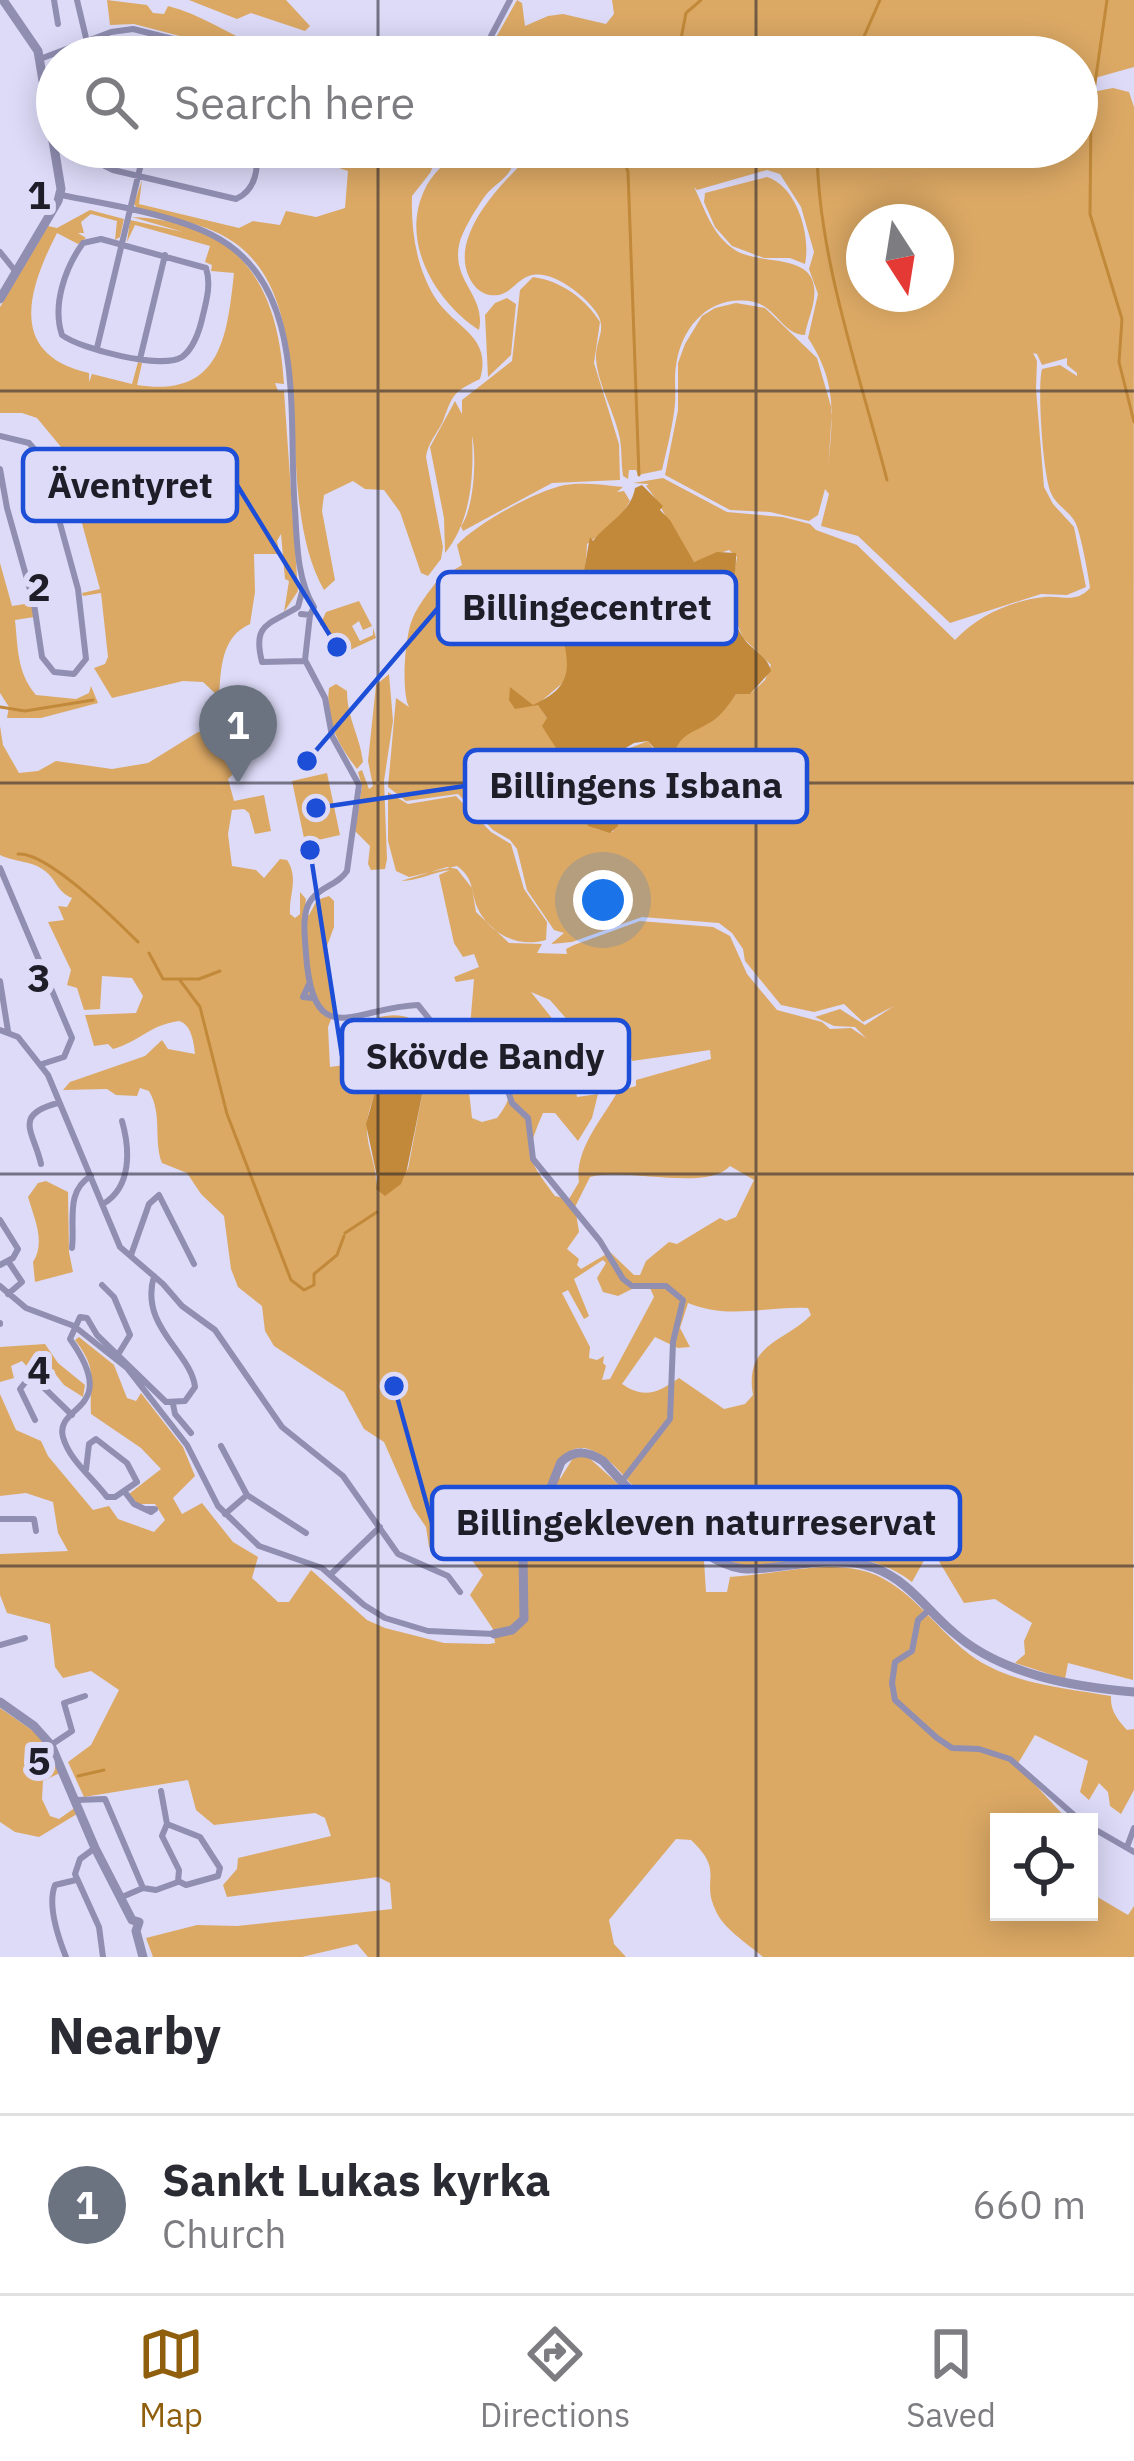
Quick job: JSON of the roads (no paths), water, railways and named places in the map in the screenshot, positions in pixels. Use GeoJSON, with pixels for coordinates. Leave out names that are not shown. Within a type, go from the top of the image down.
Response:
{"type":"FeatureCollection","features":[{"type":"Feature","properties":{"kind":"street"},"geometry":{"type":"LineString","coordinates":[[3,0],[36,50]]}},
{"type":"Feature","properties":{"kind":"street"},"geometry":{"type":"LineString","coordinates":[[54,0],[58,23]]}},
{"type":"Feature","properties":{"kind":"street"},"geometry":{"type":"LineString","coordinates":[[77,0],[86,36]]}},
{"type":"Feature","properties":{"kind":"street"},"geometry":{"type":"LineString","coordinates":[[491,36],[510,0]]}},
{"type":"Feature","properties":{"kind":"street"},"geometry":{"type":"LineString","coordinates":[[101,36],[133,29],[161,36]]}},
{"type":"Feature","properties":{"kind":"street"},"geometry":{"type":"LineString","coordinates":[[0,299],[60,195],[56,168]]}},
{"type":"Feature","properties":{"kind":"street"},"geometry":{"type":"LineString","coordinates":[[107,168],[238,199],[253,182],[253,168]]}},
{"type":"Feature","properties":{"kind":"street"},"geometry":{"type":"LineString","coordinates":[[97,348],[139,168]]}},
{"type":"Feature","properties":{"kind":"street"},"geometry":{"type":"LineString","coordinates":[[60,195],[217,237],[248,262],[271,298],[286,350],[308,664],[325,698],[332,736],[359,785],[347,871],[310,900],[305,929],[310,983],[303,997],[313,998],[321,1010],[338,1018],[418,1005],[451,1046],[489,1055],[500,1069],[512,1103],[528,1118],[532,1159],[599,1241],[623,1279],[632,1286],[667,1286],[681,1296],[684,1305],[673,1342],[670,1419],[622,1481]]}},
{"type":"Feature","properties":{"kind":"street"},"geometry":{"type":"LineString","coordinates":[[101,239],[165,255],[206,268],[209,280],[205,310],[192,345],[180,358],[140,359],[75,344],[62,335],[58,315],[63,283],[83,243],[101,239]]}},
{"type":"Feature","properties":{"kind":"street"},"geometry":{"type":"LineString","coordinates":[[0,252],[16,272]]}},
{"type":"Feature","properties":{"kind":"street"},"geometry":{"type":"LineString","coordinates":[[140,359],[165,255]]}},
{"type":"Feature","properties":{"kind":"street"},"geometry":{"type":"LineString","coordinates":[[0,436],[29,443],[43,461],[83,619],[86,659],[70,675],[51,670],[42,657],[32,591],[0,469]]}},
{"type":"Feature","properties":{"kind":"street"},"geometry":{"type":"LineString","coordinates":[[303,588],[314,607],[259,632],[262,662],[308,664]]}},
{"type":"Feature","properties":{"kind":"street"},"geometry":{"type":"LineString","coordinates":[[302,610],[310,600]]}},
{"type":"Feature","properties":{"kind":"street"},"geometry":{"type":"LineString","coordinates":[[0,868],[72,1038],[64,1057],[42,1064]]}},
{"type":"Feature","properties":{"kind":"street"},"geometry":{"type":"LineString","coordinates":[[0,981],[4,1030],[42,1064],[93,1175],[117,1242],[182,1306],[215,1330],[281,1426],[344,1477],[398,1554],[448,1576],[460,1592]]}},
{"type":"Feature","properties":{"kind":"street"},"geometry":{"type":"LineString","coordinates":[[41,1164],[28,1132],[29,1121],[41,1108],[58,1103]]}},
{"type":"Feature","properties":{"kind":"street"},"geometry":{"type":"LineString","coordinates":[[102,1204],[112,1199],[129,1159],[122,1121]]}},
{"type":"Feature","properties":{"kind":"street"},"geometry":{"type":"LineString","coordinates":[[72,1248],[74,1198],[82,1180],[93,1175]]}},
{"type":"Feature","properties":{"kind":"street"},"geometry":{"type":"LineString","coordinates":[[130,1256],[149,1204],[159,1195],[194,1264]]}},
{"type":"Feature","properties":{"kind":"street"},"geometry":{"type":"LineString","coordinates":[[0,1220],[18,1249],[4,1263],[22,1282],[7,1294]]}},
{"type":"Feature","properties":{"kind":"street"},"geometry":{"type":"LineString","coordinates":[[86,1470],[89,1444],[98,1440],[124,1460],[137,1482],[107,1497],[73,1458],[62,1435],[64,1422],[86,1398],[91,1379],[86,1360],[70,1339],[80,1317],[87,1318],[97,1335],[162,1400],[173,1404],[190,1397],[196,1382],[165,1337],[152,1297],[154,1276]]}},
{"type":"Feature","properties":{"kind":"street"},"geometry":{"type":"LineString","coordinates":[[103,1285],[114,1297],[130,1336],[119,1353]]}},
{"type":"Feature","properties":{"kind":"street"},"geometry":{"type":"LineString","coordinates":[[0,1286],[26,1308],[74,1326],[114,1357],[187,1445],[209,1493],[225,1514],[260,1546],[331,1574],[385,1618],[428,1631],[494,1634],[512,1630],[524,1619],[523,1557],[561,1462],[572,1454],[588,1453],[718,1563],[746,1569],[832,1560],[859,1563],[893,1577],[963,1641],[999,1662],[1058,1680],[1134,1692]]}},
{"type":"Feature","properties":{"kind":"street"},"geometry":{"type":"LineString","coordinates":[[35,1420],[20,1390],[28,1379],[37,1381],[71,1414]]}},
{"type":"Feature","properties":{"kind":"street"},"geometry":{"type":"LineString","coordinates":[[173,1404],[191,1433]]}},
{"type":"Feature","properties":{"kind":"street"},"geometry":{"type":"LineString","coordinates":[[221,1446],[247,1495],[306,1533]]}},
{"type":"Feature","properties":{"kind":"street"},"geometry":{"type":"LineString","coordinates":[[124,1491],[134,1504],[146,1509]]}},
{"type":"Feature","properties":{"kind":"street"},"geometry":{"type":"LineString","coordinates":[[225,1514],[247,1495]]}},
{"type":"Feature","properties":{"kind":"street"},"geometry":{"type":"LineString","coordinates":[[0,1519],[30,1516],[36,1531]]}},
{"type":"Feature","properties":{"kind":"street"},"geometry":{"type":"LineString","coordinates":[[331,1574],[380,1527]]}},
{"type":"Feature","properties":{"kind":"street"},"geometry":{"type":"LineString","coordinates":[[930,1609],[918,1620],[911,1651],[895,1662],[895,1700],[952,1748],[979,1749],[1010,1759],[1067,1813]]}},
{"type":"Feature","properties":{"kind":"street"},"geometry":{"type":"LineString","coordinates":[[0,1645],[25,1638]]}},
{"type":"Feature","properties":{"kind":"street"},"geometry":{"type":"LineString","coordinates":[[51,1745],[72,1731],[64,1703],[85,1696]]}},
{"type":"Feature","properties":{"kind":"street"},"geometry":{"type":"LineString","coordinates":[[0,1702],[51,1745],[134,1925],[143,1957]]}},
{"type":"Feature","properties":{"kind":"street"},"geometry":{"type":"LineString","coordinates":[[161,1791],[167,1824],[163,1841],[176,1862],[178,1882]]}},
{"type":"Feature","properties":{"kind":"street"},"geometry":{"type":"LineString","coordinates":[[77,1800],[105,1798],[143,1888]]}},
{"type":"Feature","properties":{"kind":"street"},"geometry":{"type":"LineString","coordinates":[[121,1898],[143,1888],[211,1880],[220,1872],[200,1838],[167,1824]]}},
{"type":"Feature","properties":{"kind":"street"},"geometry":{"type":"LineString","coordinates":[[1098,1831],[1130,1850],[1134,1828]]}},
{"type":"Feature","properties":{"kind":"street"},"geometry":{"type":"LineString","coordinates":[[95,1848],[80,1859],[76,1880],[96,1918],[103,1957]]}},
{"type":"Feature","properties":{"kind":"street"},"geometry":{"type":"LineString","coordinates":[[66,1957],[51,1894],[55,1885],[76,1880]]}},
{"type":"Feature","properties":{"kind":"waterway"},"geometry":{"type":"LineString","coordinates":[[682,36],[686,13],[701,0]]}},
{"type":"Feature","properties":{"kind":"waterway"},"geometry":{"type":"LineString","coordinates":[[864,36],[880,0]]}},
{"type":"Feature","properties":{"kind":"waterway"},"geometry":{"type":"LineString","coordinates":[[1098,62],[1107,0]]}},
{"type":"Feature","properties":{"kind":"waterway"},"geometry":{"type":"LineString","coordinates":[[627,168],[639,475]]}},
{"type":"Feature","properties":{"kind":"waterway"},"geometry":{"type":"LineString","coordinates":[[818,168],[832,272],[887,480]]}},
{"type":"Feature","properties":{"kind":"waterway"},"geometry":{"type":"LineString","coordinates":[[1090,168],[1090,214],[1122,319],[1119,362],[1134,422]]}},
{"type":"Feature","properties":{"kind":"waterway"},"geometry":{"type":"LineString","coordinates":[[0,707],[25,711],[93,700]]}},
{"type":"Feature","properties":{"kind":"waterway"},"geometry":{"type":"LineString","coordinates":[[18,854],[62,875],[138,942]]}},
{"type":"Feature","properties":{"kind":"waterway"},"geometry":{"type":"LineString","coordinates":[[149,953],[163,979],[199,979],[220,971]]}},
{"type":"Feature","properties":{"kind":"waterway"},"geometry":{"type":"LineString","coordinates":[[179,979],[200,1007],[227,1114],[291,1280],[304,1290],[314,1285],[314,1274],[337,1255],[344,1236]]}},
{"type":"Feature","properties":{"kind":"waterway"},"geometry":{"type":"LineString","coordinates":[[345,1233],[377,1212]]}},
{"type":"Feature","properties":{"kind":"waterway"},"geometry":{"type":"LineString","coordinates":[[78,1776],[104,1770]]}},
{"type":"Feature","properties":{"kind":"place","name":"Äventyret"},"geometry":{"type":"Point","coordinates":[337,647]}},
{"type":"Feature","properties":{"kind":"place","name":"Billingecentret"},"geometry":{"type":"Point","coordinates":[307,761]}},
{"type":"Feature","properties":{"kind":"place","name":"Sankt Lukas kyrka"},"geometry":{"type":"Point","coordinates":[238,784]}},
{"type":"Feature","properties":{"kind":"place","name":"Billingens Isbana"},"geometry":{"type":"Point","coordinates":[316,808]}},
{"type":"Feature","properties":{"kind":"place","name":"Skövde Bandy"},"geometry":{"type":"Point","coordinates":[310,850]}},
{"type":"Feature","properties":{"kind":"place","name":"Billingekleven naturreservat"},"geometry":{"type":"Point","coordinates":[394,1386]}}]}
